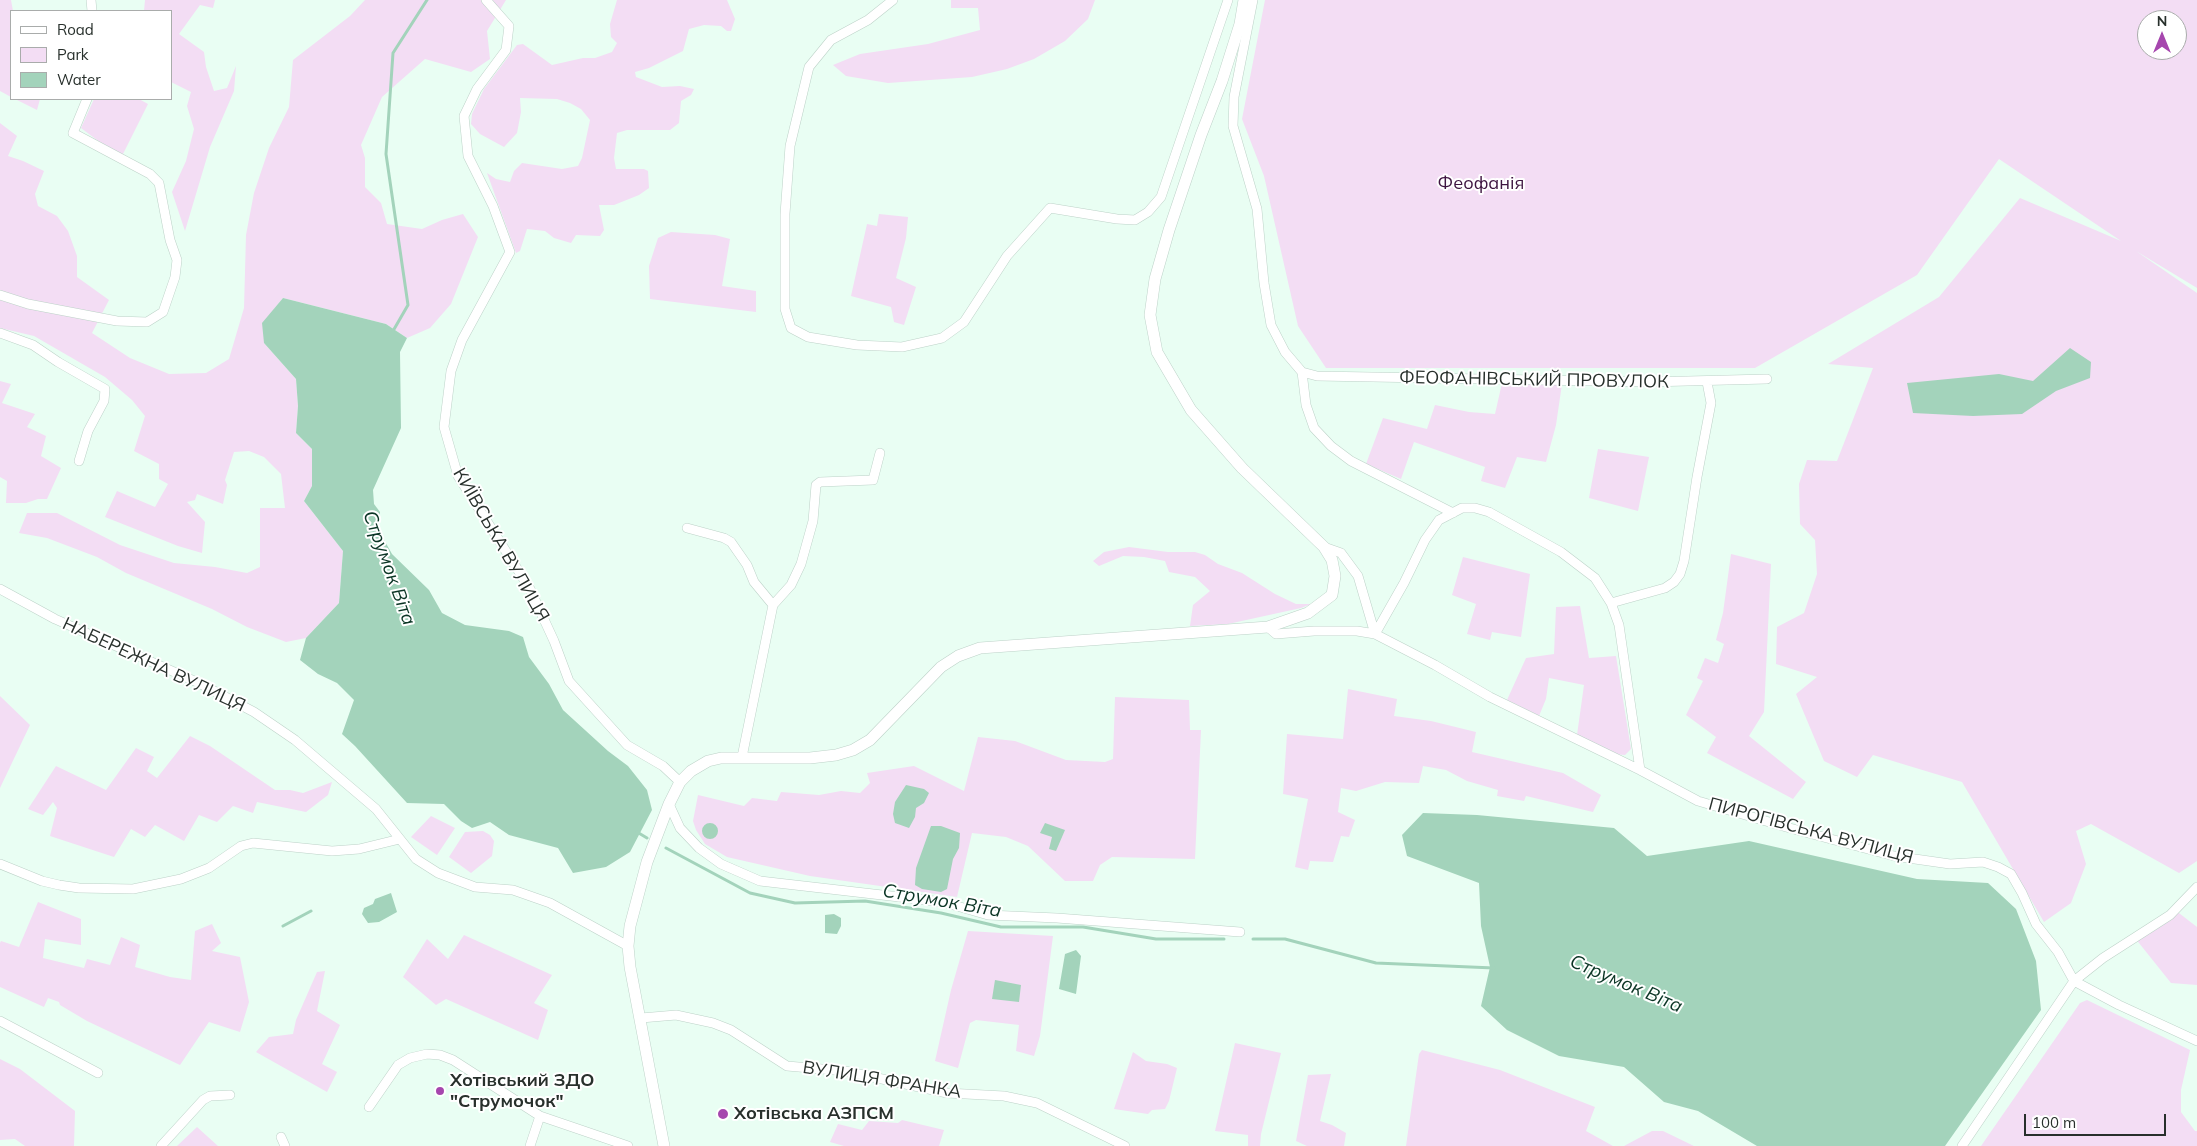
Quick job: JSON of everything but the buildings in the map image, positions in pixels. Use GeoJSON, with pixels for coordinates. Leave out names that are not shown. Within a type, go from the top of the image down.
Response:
{"type":"FeatureCollection","features":[{"type":"Feature","properties":{"kind":"street","name":"КИЇВСЬКА ВУЛИЦЯ"},"geometry":{"type":"LineString","coordinates":[[486,0],[509,26],[506,50],[477,89],[464,116],[468,156],[493,206],[510,252],[462,340],[451,370],[444,427],[458,476],[530,589],[554,641],[570,682],[627,746],[663,766],[680,782]]}},
{"type":"Feature","properties":{"kind":"street"},"geometry":{"type":"LineString","coordinates":[[893,0],[868,20],[831,40],[810,67],[790,146],[785,214],[785,309],[791,328],[808,337],[856,345],[902,347],[942,338],[964,322],[1007,256],[1050,208],[1117,219],[1135,220],[1148,212],[1161,197],[1228,0]]}},
{"type":"Feature","properties":{"kind":"street"},"geometry":{"type":"LineString","coordinates":[[664,1146],[630,968],[628,946],[630,926],[647,862],[669,804],[680,782],[691,771],[721,758],[742,757],[784,760],[836,755],[853,750],[870,740],[942,667],[958,656],[980,648],[1268,626],[1308,613],[1332,595],[1335,576],[1332,560],[1324,547],[1242,468],[1191,410],[1156,352],[1150,315],[1156,280],[1169,230],[1201,135],[1222,81],[1240,24],[1244,0]]}},
{"type":"Feature","properties":{"kind":"street"},"geometry":{"type":"LineString","coordinates":[[1253,0],[1234,97],[1233,126],[1257,209],[1264,283],[1272,325],[1285,352],[1302,372],[1306,405],[1314,428],[1331,446],[1351,461],[1452,512]]}},
{"type":"Feature","properties":{"kind":"street"},"geometry":{"type":"LineString","coordinates":[[0,295],[28,304],[117,321],[147,322],[163,312],[175,277],[177,260],[170,240],[159,182],[150,174],[74,133],[87,100]]}},
{"type":"Feature","properties":{"kind":"street"},"geometry":{"type":"LineString","coordinates":[[0,333],[33,344],[58,362],[105,389],[104,401],[88,431],[80,461]]}},
{"type":"Feature","properties":{"kind":"street","name":"ФЕОФАНІВСЬКИЙ ПРОВУЛОК"},"geometry":{"type":"LineString","coordinates":[[1302,372],[1317,376],[1648,382],[1767,379]]}},
{"type":"Feature","properties":{"kind":"street"},"geometry":{"type":"LineString","coordinates":[[1611,603],[1665,588],[1674,582],[1680,574],[1684,562],[1711,403],[1707,382]]}},
{"type":"Feature","properties":{"kind":"street"},"geometry":{"type":"LineString","coordinates":[[742,757],[773,605],[791,585],[801,564],[813,521],[816,484],[820,482],[873,480],[880,453]]}},
{"type":"Feature","properties":{"kind":"street"},"geometry":{"type":"LineString","coordinates":[[1375,634],[1404,583],[1425,540],[1439,520],[1452,512],[1468,508],[1489,512],[1561,552],[1595,578],[1611,603],[1619,625],[1640,770]]}},
{"type":"Feature","properties":{"kind":"street"},"geometry":{"type":"LineString","coordinates":[[687,528],[724,538],[730,542],[746,565],[754,582],[773,605]]}},
{"type":"Feature","properties":{"kind":"street"},"geometry":{"type":"LineString","coordinates":[[1324,547],[1341,553],[1358,576],[1375,634]]}},
{"type":"Feature","properties":{"kind":"street","name":"НАБЕРЕЖНА ВУЛИЦЯ"},"geometry":{"type":"LineString","coordinates":[[0,590],[55,619],[200,683],[254,712],[295,740],[376,809],[416,859],[438,873],[475,887],[513,890],[550,902],[628,946]]}},
{"type":"Feature","properties":{"kind":"street"},"geometry":{"type":"LineString","coordinates":[[1268,626],[1276,634],[1314,631],[1357,631],[1375,634]]}},
{"type":"Feature","properties":{"kind":"street","name":"ПИРОГІВСЬКА ВУЛИЦЯ"},"geometry":{"type":"LineString","coordinates":[[1375,634],[1434,665],[1490,698],[1640,770],[1698,801],[1786,828],[1894,856],[1950,864],[1982,862],[1998,867],[2011,874],[2022,892],[2036,924],[2058,952],[2074,981]]}},
{"type":"Feature","properties":{"kind":"street"},"geometry":{"type":"LineString","coordinates":[[669,804],[680,828],[699,848],[721,864],[760,881],[943,902],[988,914],[1008,917],[1057,918],[1240,932]]}},
{"type":"Feature","properties":{"kind":"street"},"geometry":{"type":"LineString","coordinates":[[0,864],[60,885],[79,888],[133,889],[181,879],[209,868],[241,846],[254,843],[332,851],[359,849],[400,839]]}},
{"type":"Feature","properties":{"kind":"street"},"geometry":{"type":"LineString","coordinates":[[1962,1146],[2074,981],[2103,958],[2170,915],[2197,886]]}},
{"type":"Feature","properties":{"kind":"street"},"geometry":{"type":"LineString","coordinates":[[2074,981],[2119,1005],[2197,1041]]}},
{"type":"Feature","properties":{"kind":"street","name":"ВУЛИЦЯ ФРАНКА"},"geometry":{"type":"LineString","coordinates":[[641,1018],[676,1015],[713,1023],[730,1030],[787,1066],[844,1070],[947,1092],[1004,1096],[1037,1103],[1125,1146]]}},
{"type":"Feature","properties":{"kind":"street"},"geometry":{"type":"LineString","coordinates":[[0,1021],[98,1073]]}},
{"type":"Feature","properties":{"kind":"street"},"geometry":{"type":"LineString","coordinates":[[369,1107],[398,1065],[410,1058],[427,1054],[453,1060],[540,1116],[628,1146]]}},
{"type":"Feature","properties":{"kind":"street"},"geometry":{"type":"LineString","coordinates":[[161,1146],[203,1100],[210,1096],[230,1095]]}},
{"type":"Feature","properties":{"kind":"street"},"geometry":{"type":"LineString","coordinates":[[530,1146],[540,1116]]}},
{"type":"Feature","properties":{"kind":"green space"},"geometry":{"type":"Polygon","coordinates":[[[0,0],[11,0],[13,10],[10,10],[10,96],[0,91],[0,0]]]}},
{"type":"Feature","properties":{"kind":"green space"},"geometry":{"type":"Polygon","coordinates":[[[145,0],[215,0],[213,8],[200,5],[179,34],[204,52],[206,67],[214,91],[227,88],[236,66],[234,91],[210,147],[185,231],[172,192],[186,161],[194,129],[187,106],[191,92],[172,82],[172,10],[144,10],[145,0]]]}},
{"type":"Feature","properties":{"kind":"green space"},"geometry":{"type":"Polygon","coordinates":[[[365,0],[506,0],[487,31],[490,59],[471,72],[425,59],[382,97],[361,145],[365,158],[365,187],[381,203],[387,224],[422,229],[442,220],[463,214],[478,237],[451,304],[430,328],[407,338],[386,324],[283,298],[274,309],[264,343],[296,379],[298,406],[296,433],[312,449],[312,486],[304,501],[343,551],[339,603],[306,638],[286,642],[247,627],[212,609],[126,573],[97,557],[47,538],[19,533],[27,513],[57,513],[120,545],[174,563],[215,567],[247,573],[260,567],[260,508],[285,508],[281,474],[264,457],[249,451],[234,452],[225,480],[227,485],[223,504],[197,494],[195,500],[187,502],[205,522],[202,553],[178,546],[105,517],[117,491],[155,507],[168,484],[159,479],[159,464],[134,451],[145,416],[132,400],[105,377],[34,336],[0,328],[0,123],[17,136],[8,156],[44,171],[35,194],[38,206],[57,216],[68,231],[77,256],[77,277],[109,300],[92,333],[130,358],[169,374],[206,373],[229,359],[244,308],[246,235],[254,193],[269,148],[289,107],[293,60],[350,16],[365,0]]]}},
{"type":"Feature","properties":{"kind":"green space"},"geometry":{"type":"Polygon","coordinates":[[[617,0],[727,0],[735,19],[731,31],[727,31],[721,26],[704,25],[689,29],[683,51],[649,68],[635,72],[636,77],[662,87],[680,86],[694,89],[691,95],[681,101],[679,123],[670,130],[627,130],[617,133],[614,158],[616,169],[644,169],[648,171],[649,188],[639,195],[614,205],[599,205],[604,230],[600,236],[576,235],[571,243],[554,238],[545,231],[527,229],[520,251],[516,253],[487,173],[496,179],[510,182],[514,171],[522,163],[562,169],[578,166],[582,158],[590,120],[581,109],[570,103],[557,99],[520,98],[521,112],[517,133],[504,147],[480,134],[471,124],[472,114],[484,89],[517,45],[523,44],[552,65],[583,58],[595,58],[612,52],[617,43],[611,37],[610,24],[617,0]]]}},
{"type":"Feature","properties":{"kind":"green space"},"geometry":{"type":"Polygon","coordinates":[[[951,0],[1095,0],[1088,19],[1065,41],[1034,59],[1007,69],[972,77],[888,83],[846,76],[833,65],[860,54],[928,44],[980,30],[978,8],[951,8],[951,0]]]}},
{"type":"Feature","properties":{"kind":"green space","name":"Феофанія"},"geometry":{"type":"Polygon","coordinates":[[[1265,0],[2197,0],[2197,288],[2136,251],[2197,293],[2197,861],[2179,873],[2091,824],[2076,831],[2086,864],[2071,903],[2044,922],[1962,782],[1873,755],[1857,777],[1824,761],[1796,694],[1817,677],[1776,664],[1777,627],[1804,613],[1817,574],[1815,540],[1800,524],[1799,484],[1807,460],[1837,461],[1873,368],[1828,364],[1939,297],[2020,198],[2121,241],[1999,159],[1917,275],[1755,368],[1326,368],[1298,326],[1264,176],[1242,119],[1265,0]]]}},
{"type":"Feature","properties":{"kind":"green space"},"geometry":{"type":"Polygon","coordinates":[[[17,100],[40,100],[37,110],[17,100]]]}},
{"type":"Feature","properties":{"kind":"green space"},"geometry":{"type":"Polygon","coordinates":[[[94,100],[141,100],[148,104],[121,158],[81,128],[94,100]]]}},
{"type":"Feature","properties":{"kind":"green space"},"geometry":{"type":"Polygon","coordinates":[[[879,214],[908,217],[906,238],[896,278],[916,287],[904,325],[894,322],[891,307],[851,296],[867,224],[877,226],[879,214]]]}},
{"type":"Feature","properties":{"kind":"green space"},"geometry":{"type":"Polygon","coordinates":[[[671,232],[715,235],[730,239],[722,286],[756,291],[756,312],[650,299],[649,266],[658,238],[671,232]]]}},
{"type":"Feature","properties":{"kind":"green space"},"geometry":{"type":"Polygon","coordinates":[[[0,381],[11,384],[2,403],[35,414],[27,427],[46,436],[41,456],[61,468],[47,499],[38,499],[26,503],[6,503],[7,481],[0,477],[0,381]]]}},
{"type":"Feature","properties":{"kind":"green space"},"geometry":{"type":"Polygon","coordinates":[[[1502,383],[1562,384],[1556,425],[1546,462],[1517,457],[1505,488],[1481,481],[1485,467],[1414,442],[1401,479],[1366,464],[1383,418],[1427,429],[1435,405],[1469,412],[1495,414],[1502,383]]]}},
{"type":"Feature","properties":{"kind":"green space"},"geometry":{"type":"Polygon","coordinates":[[[1598,449],[1649,457],[1638,511],[1589,498],[1598,449]]]}},
{"type":"Feature","properties":{"kind":"green space"},"geometry":{"type":"Polygon","coordinates":[[[1129,547],[1168,552],[1195,552],[1205,555],[1218,564],[1242,573],[1275,594],[1296,604],[1311,604],[1301,608],[1228,624],[1190,626],[1193,605],[1210,591],[1195,577],[1169,572],[1165,561],[1144,557],[1123,556],[1099,566],[1093,561],[1104,552],[1129,547]]]}},
{"type":"Feature","properties":{"kind":"green space"},"geometry":{"type":"Polygon","coordinates":[[[1731,554],[1771,564],[1764,712],[1749,736],[1806,782],[1793,799],[1707,753],[1716,737],[1686,715],[1703,681],[1697,678],[1705,658],[1718,663],[1724,644],[1716,640],[1723,613],[1731,554]]]}},
{"type":"Feature","properties":{"kind":"green space"},"geometry":{"type":"Polygon","coordinates":[[[1463,557],[1530,574],[1521,637],[1492,632],[1490,640],[1467,634],[1476,604],[1452,595],[1463,557]]]}},
{"type":"Feature","properties":{"kind":"green space"},"geometry":{"type":"Polygon","coordinates":[[[1580,606],[1589,658],[1616,656],[1631,749],[1625,755],[1613,754],[1577,735],[1584,685],[1549,678],[1546,699],[1539,716],[1507,700],[1526,658],[1554,654],[1556,607],[1580,606]]]}},
{"type":"Feature","properties":{"kind":"green space"},"geometry":{"type":"Polygon","coordinates":[[[1348,689],[1397,699],[1394,716],[1431,721],[1476,732],[1472,752],[1563,773],[1601,795],[1593,812],[1526,796],[1524,801],[1497,796],[1498,790],[1467,781],[1446,770],[1423,766],[1419,783],[1385,782],[1356,791],[1341,788],[1338,812],[1355,820],[1349,837],[1341,836],[1333,862],[1310,861],[1308,870],[1295,867],[1308,799],[1283,794],[1287,734],[1343,739],[1348,689]]]}},
{"type":"Feature","properties":{"kind":"green space"},"geometry":{"type":"Polygon","coordinates":[[[0,696],[30,725],[0,788],[0,696]]]}},
{"type":"Feature","properties":{"kind":"green space"},"geometry":{"type":"Polygon","coordinates":[[[1115,697],[1189,700],[1190,730],[1201,730],[1195,859],[1112,857],[1100,865],[1093,881],[1065,881],[1028,846],[1006,837],[972,833],[957,897],[810,876],[727,857],[705,844],[696,830],[693,821],[698,795],[744,806],[752,798],[777,801],[781,792],[819,795],[841,791],[860,793],[870,783],[867,773],[914,766],[964,791],[978,737],[1015,741],[1066,760],[1105,762],[1113,759],[1115,697]]]}},
{"type":"Feature","properties":{"kind":"green space"},"geometry":{"type":"Polygon","coordinates":[[[190,736],[210,746],[275,790],[290,790],[303,793],[332,782],[328,795],[306,812],[257,802],[253,813],[233,806],[217,822],[199,815],[184,841],[155,825],[145,837],[131,829],[114,857],[50,836],[57,808],[53,802],[43,815],[28,809],[56,766],[106,790],[136,748],[154,757],[147,771],[157,778],[190,736]]]}},
{"type":"Feature","properties":{"kind":"green space"},"geometry":{"type":"Polygon","coordinates":[[[431,816],[455,828],[437,855],[411,837],[431,816]]]}},
{"type":"Feature","properties":{"kind":"green space"},"geometry":{"type":"Polygon","coordinates":[[[483,831],[490,835],[494,841],[492,856],[471,873],[449,857],[465,832],[483,831]]]}},
{"type":"Feature","properties":{"kind":"green space"},"geometry":{"type":"Polygon","coordinates":[[[38,902],[81,919],[81,945],[45,939],[43,958],[84,968],[87,959],[110,965],[121,937],[140,945],[135,967],[170,977],[191,980],[195,931],[212,924],[221,943],[212,951],[240,957],[249,1002],[240,1032],[209,1022],[180,1065],[87,1021],[60,1005],[59,1002],[48,998],[44,1007],[0,987],[0,943],[1,941],[19,947],[38,902]]]}},
{"type":"Feature","properties":{"kind":"green space"},"geometry":{"type":"Polygon","coordinates":[[[2175,910],[2197,927],[2197,985],[2171,983],[2135,938],[2175,910]]]}},
{"type":"Feature","properties":{"kind":"green space"},"geometry":{"type":"Polygon","coordinates":[[[968,931],[1053,936],[1040,1036],[1034,1056],[1016,1051],[1019,1025],[976,1020],[970,1023],[958,1068],[935,1061],[951,990],[968,931]]]}},
{"type":"Feature","properties":{"kind":"green space"},"geometry":{"type":"Polygon","coordinates":[[[464,935],[552,975],[534,1003],[548,1010],[538,1040],[446,999],[436,1005],[403,977],[427,939],[448,959],[464,935]]]}},
{"type":"Feature","properties":{"kind":"green space"},"geometry":{"type":"Polygon","coordinates":[[[325,971],[317,1011],[340,1025],[322,1064],[337,1072],[327,1092],[256,1052],[269,1037],[293,1034],[296,1020],[317,972],[325,971]]]}},
{"type":"Feature","properties":{"kind":"green space"},"geometry":{"type":"Polygon","coordinates":[[[2087,1000],[2190,1050],[2181,1090],[2181,1112],[2195,1131],[2197,1131],[2197,1146],[1981,1146],[2080,1003],[2087,1000]]]}},
{"type":"Feature","properties":{"kind":"green space"},"geometry":{"type":"Polygon","coordinates":[[[1235,1043],[1281,1053],[1261,1134],[1260,1146],[1248,1146],[1248,1135],[1215,1131],[1235,1043]]]}},
{"type":"Feature","properties":{"kind":"green space"},"geometry":{"type":"Polygon","coordinates":[[[1422,1050],[1500,1070],[1595,1107],[1586,1131],[1613,1146],[1406,1146],[1419,1054],[1422,1050]]]}},
{"type":"Feature","properties":{"kind":"green space"},"geometry":{"type":"Polygon","coordinates":[[[1133,1052],[1146,1061],[1167,1064],[1177,1068],[1169,1101],[1165,1109],[1152,1110],[1148,1114],[1114,1109],[1133,1052]]]}},
{"type":"Feature","properties":{"kind":"green space"},"geometry":{"type":"Polygon","coordinates":[[[0,1059],[20,1069],[75,1111],[74,1146],[25,1146],[15,1139],[0,1140],[0,1059]]]}},
{"type":"Feature","properties":{"kind":"green space"},"geometry":{"type":"Polygon","coordinates":[[[1331,1074],[1320,1121],[1346,1133],[1344,1146],[1307,1146],[1296,1141],[1308,1075],[1331,1074]]]}},
{"type":"Feature","properties":{"kind":"green space"},"geometry":{"type":"Polygon","coordinates":[[[902,1120],[944,1130],[939,1146],[844,1146],[830,1142],[838,1124],[862,1130],[869,1121],[898,1123],[902,1120]]]}},
{"type":"Feature","properties":{"kind":"green space"},"geometry":{"type":"Polygon","coordinates":[[[197,1127],[218,1146],[177,1146],[197,1127]]]}},
{"type":"Feature","properties":{"kind":"green space"},"geometry":{"type":"Polygon","coordinates":[[[1652,1131],[1663,1131],[1694,1146],[1624,1146],[1652,1131]]]}},
{"type":"Feature","properties":{"kind":"water"},"geometry":{"type":"Polygon","coordinates":[[[283,298],[386,324],[407,338],[400,352],[401,428],[373,490],[374,504],[380,512],[378,529],[392,554],[429,590],[442,613],[465,625],[509,631],[523,637],[529,657],[549,684],[563,710],[608,751],[628,766],[647,790],[652,810],[630,852],[606,867],[573,873],[558,848],[509,835],[490,822],[472,828],[461,821],[444,804],[407,803],[342,734],[354,700],[337,683],[318,674],[300,660],[306,638],[339,603],[343,551],[304,501],[312,486],[312,449],[296,433],[298,406],[296,379],[264,343],[262,323],[283,298]]]}},
{"type":"Feature","properties":{"kind":"water"},"geometry":{"type":"Polygon","coordinates":[[[2070,348],[2091,362],[2090,378],[2056,391],[2022,414],[1973,416],[1913,413],[1907,383],[1999,374],[2033,381],[2070,348]]]}},
{"type":"Feature","properties":{"kind":"water"},"geometry":{"type":"Polygon","coordinates":[[[906,785],[924,789],[929,793],[924,803],[916,808],[915,817],[909,828],[895,823],[893,814],[895,802],[906,785]]]}},
{"type":"Feature","properties":{"kind":"water"},"geometry":{"type":"Polygon","coordinates":[[[1423,813],[1477,815],[1614,828],[1647,856],[1749,841],[1917,879],[1988,883],[2016,909],[2036,961],[2041,1010],[1945,1146],[1757,1146],[1698,1111],[1664,1102],[1624,1067],[1559,1056],[1507,1030],[1481,1006],[1490,967],[1481,926],[1479,883],[1407,856],[1402,835],[1423,813]]]}},
{"type":"Feature","properties":{"kind":"water"},"geometry":{"type":"Polygon","coordinates":[[[707,823],[713,823],[718,828],[716,837],[707,839],[702,834],[702,828],[707,823]]]}},
{"type":"Feature","properties":{"kind":"water"},"geometry":{"type":"Polygon","coordinates":[[[1045,823],[1065,830],[1056,851],[1049,849],[1052,837],[1040,833],[1045,823]]]}},
{"type":"Feature","properties":{"kind":"water"},"geometry":{"type":"Polygon","coordinates":[[[931,826],[941,826],[960,833],[959,848],[953,859],[947,889],[941,892],[922,889],[915,885],[916,868],[931,826]]]}},
{"type":"Feature","properties":{"kind":"water"},"geometry":{"type":"Polygon","coordinates":[[[391,893],[397,912],[379,922],[368,923],[362,914],[364,908],[373,904],[375,899],[391,893]]]}},
{"type":"Feature","properties":{"kind":"water"},"geometry":{"type":"Polygon","coordinates":[[[834,914],[841,918],[841,926],[837,934],[825,933],[825,915],[834,914]]]}},
{"type":"Feature","properties":{"kind":"water"},"geometry":{"type":"Polygon","coordinates":[[[1076,950],[1081,956],[1076,994],[1059,989],[1065,954],[1076,950]]]}},
{"type":"Feature","properties":{"kind":"water"},"geometry":{"type":"Polygon","coordinates":[[[995,980],[1021,985],[1019,1002],[992,999],[995,980]]]}},
{"type":"Feature","properties":{"kind":"waterway","name":"Струмок Віта"},"geometry":{"type":"LineString","coordinates":[[393,331],[408,305],[386,154],[393,53],[427,0]]}},
{"type":"Feature","properties":{"kind":"waterway","name":"Струмок Віта"},"geometry":{"type":"LineString","coordinates":[[637,832],[647,838]]}},
{"type":"Feature","properties":{"kind":"waterway","name":"Струмок Віта"},"geometry":{"type":"LineString","coordinates":[[666,848],[750,893],[795,903],[865,901],[941,913],[1001,927],[1083,927],[1156,939],[1224,939]]}},
{"type":"Feature","properties":{"kind":"waterway"},"geometry":{"type":"LineString","coordinates":[[283,926],[311,911]]}},
{"type":"Feature","properties":{"kind":"waterway","name":"Струмок Віта"},"geometry":{"type":"LineString","coordinates":[[1253,939],[1285,939],[1376,963],[1494,968]]}},
{"type":"Feature","properties":{"kind":"place","name":"Хотівський ЗДО \"Струмочок\""},"geometry":{"type":"Point","coordinates":[440,1091]}},
{"type":"Feature","properties":{"kind":"place","name":"Хотівська АЗПСМ"},"geometry":{"type":"Point","coordinates":[723,1114]}}]}
